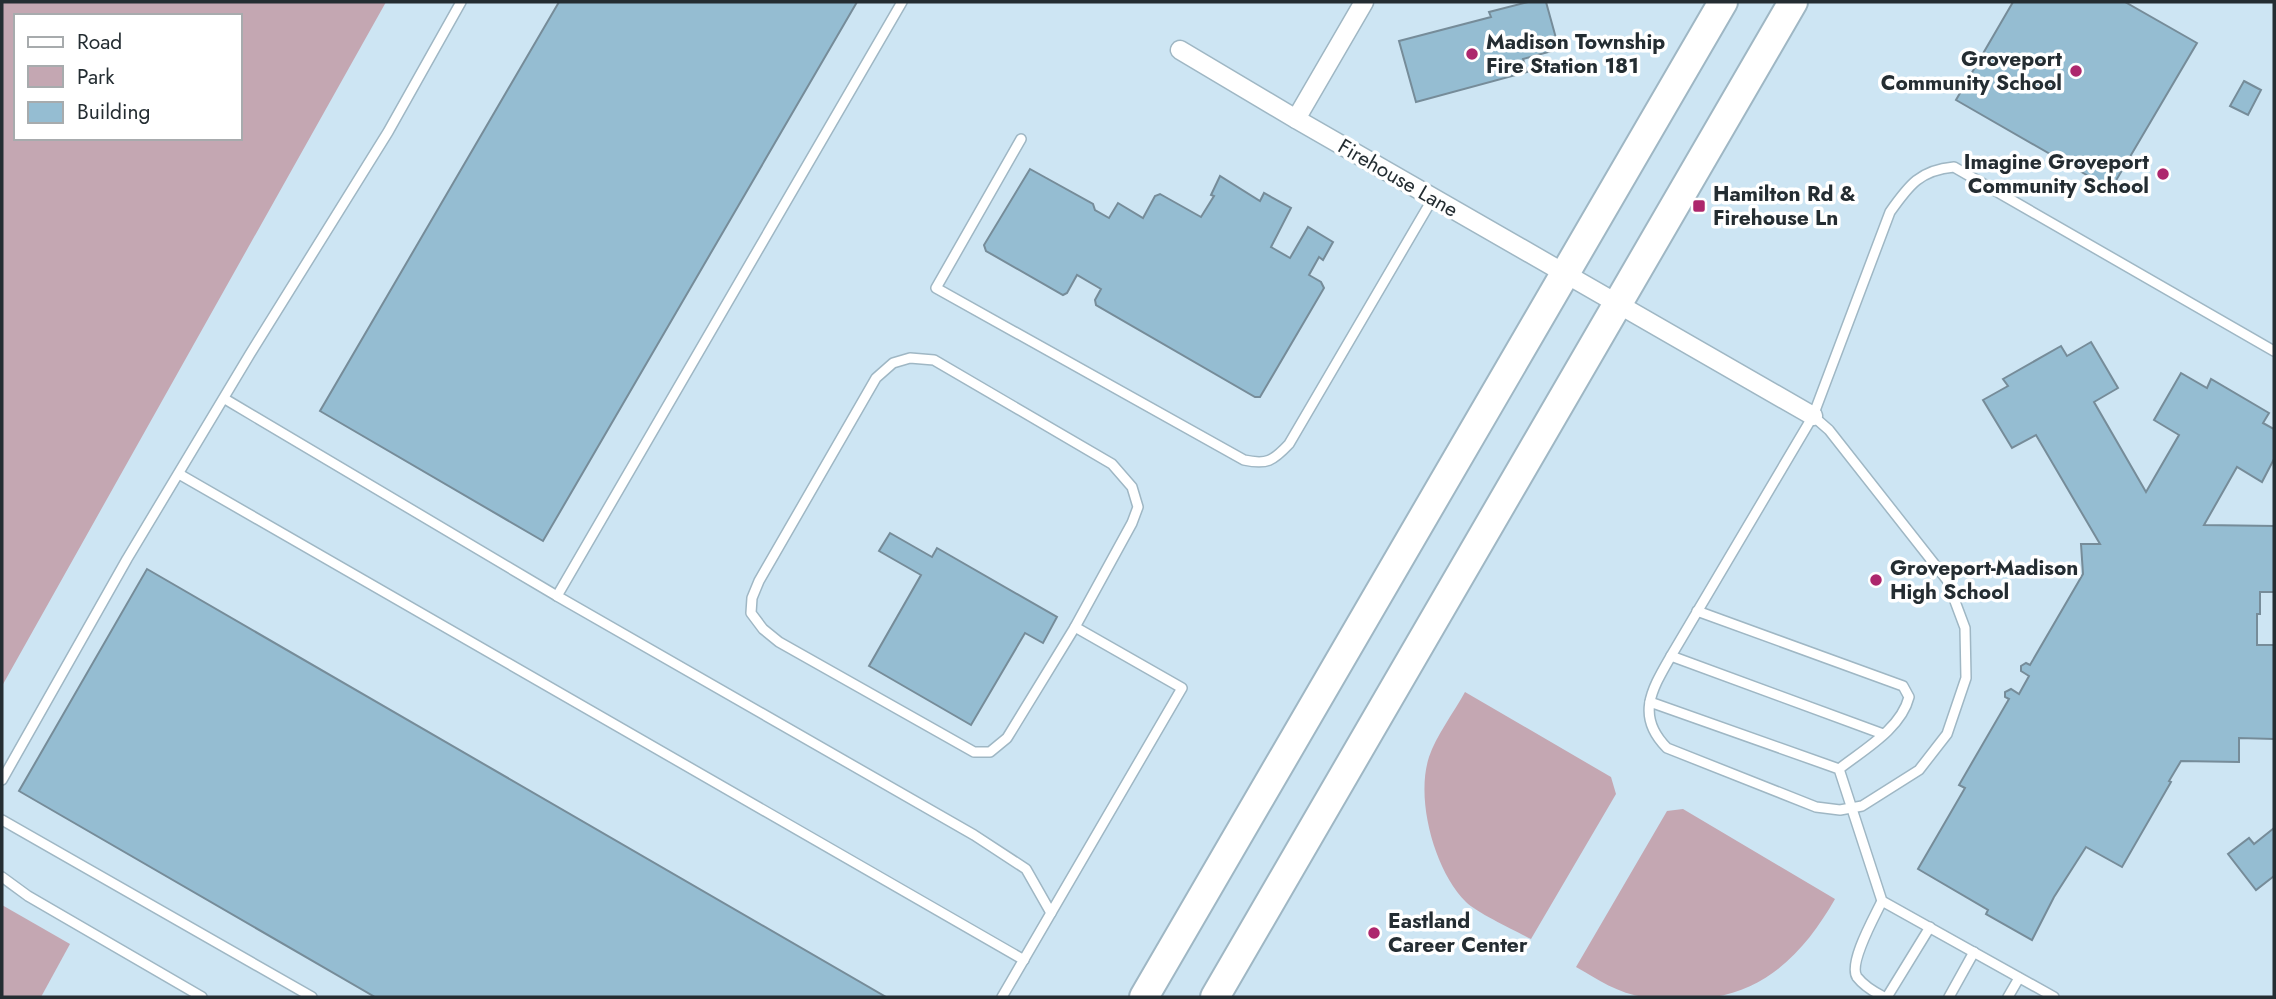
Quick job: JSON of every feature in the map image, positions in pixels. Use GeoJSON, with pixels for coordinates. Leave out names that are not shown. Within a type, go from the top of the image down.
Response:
{"type":"FeatureCollection","features":[{"type":"Feature","properties":{"kind":"main road"},"geometry":{"type":"LineString","coordinates":[[1144,997],[1723,2]]}},
{"type":"Feature","properties":{"kind":"main road"},"geometry":{"type":"LineString","coordinates":[[1215,997],[1793,2]]}},
{"type":"Feature","properties":{"kind":"street"},"geometry":{"type":"LineString","coordinates":[[1296,119],[1364,2]]}},
{"type":"Feature","properties":{"kind":"street","name":"Firehouse Lane"},"geometry":{"type":"LineString","coordinates":[[1180,50],[1814,416]]}},
{"type":"Feature","properties":{"kind":"lane"},"geometry":{"type":"LineString","coordinates":[[2,780],[127,559],[388,132],[461,2]]}},
{"type":"Feature","properties":{"kind":"lane"},"geometry":{"type":"LineString","coordinates":[[557,597],[902,2]]}},
{"type":"Feature","properties":{"kind":"lane"},"geometry":{"type":"LineString","coordinates":[[1021,139],[936,288],[1244,460],[1261,464],[1277,457],[1289,444],[1433,198]]}},
{"type":"Feature","properties":{"kind":"lane"},"geometry":{"type":"LineString","coordinates":[[1814,416],[1829,430],[1947,580],[1965,628],[1966,678],[1947,734],[1919,770],[1871,802],[1851,809],[1829,810],[1816,807],[1667,748],[1652,728],[1649,717],[1650,702],[1655,685],[1671,656],[1814,416],[1890,212],[1909,185],[1933,169],[1954,167],[2274,351]]}},
{"type":"Feature","properties":{"kind":"lane"},"geometry":{"type":"LineString","coordinates":[[910,358],[934,360],[1112,464],[1132,487],[1138,508],[1132,523],[1075,627],[1007,738],[990,752],[974,752],[779,642],[763,629],[751,613],[752,598],[760,581],[876,378],[893,363],[910,358]]}},
{"type":"Feature","properties":{"kind":"lane"},"geometry":{"type":"LineString","coordinates":[[225,398],[557,597],[974,835],[1026,869],[1051,913]]}},
{"type":"Feature","properties":{"kind":"lane"},"geometry":{"type":"LineString","coordinates":[[179,474],[1024,960]]}},
{"type":"Feature","properties":{"kind":"lane"},"geometry":{"type":"LineString","coordinates":[[1697,611],[1903,686],[1908,692],[1907,704],[1893,725],[1839,769]]}},
{"type":"Feature","properties":{"kind":"lane"},"geometry":{"type":"LineString","coordinates":[[1002,997],[1182,688],[1075,627]]}},
{"type":"Feature","properties":{"kind":"lane"},"geometry":{"type":"LineString","coordinates":[[1671,656],[1883,734]]}},
{"type":"Feature","properties":{"kind":"lane"},"geometry":{"type":"LineString","coordinates":[[1650,702],[1839,769]]}},
{"type":"Feature","properties":{"kind":"lane"},"geometry":{"type":"LineString","coordinates":[[1839,769],[1882,901],[1854,964],[1856,976],[1871,990],[1886,997],[1930,927]]}},
{"type":"Feature","properties":{"kind":"lane"},"geometry":{"type":"LineString","coordinates":[[2,820],[313,997]]}},
{"type":"Feature","properties":{"kind":"lane"},"geometry":{"type":"LineString","coordinates":[[2,877],[27,896],[202,997]]}},
{"type":"Feature","properties":{"kind":"lane"},"geometry":{"type":"LineString","coordinates":[[1882,901],[2054,997]]}},
{"type":"Feature","properties":{"kind":"lane"},"geometry":{"type":"LineString","coordinates":[[1949,997],[1974,952]]}},
{"type":"Feature","properties":{"kind":"lane"},"geometry":{"type":"LineString","coordinates":[[2008,997],[2019,978]]}},
{"type":"Feature","properties":{"kind":"green space"},"geometry":{"type":"Polygon","coordinates":[[[2,2],[386,2],[2,686],[2,2]]]}},
{"type":"Feature","properties":{"kind":"green space"},"geometry":{"type":"Polygon","coordinates":[[[1465,692],[1611,777],[1616,794],[1531,939],[1466,902],[1445,872],[1431,834],[1425,793],[1429,757],[1465,692]]]}},
{"type":"Feature","properties":{"kind":"green space"},"geometry":{"type":"Polygon","coordinates":[[[1683,809],[1835,899],[1800,948],[1771,974],[1754,984],[1714,997],[1653,998],[1626,993],[1576,967],[1667,811],[1683,809]]]}},
{"type":"Feature","properties":{"kind":"green space"},"geometry":{"type":"Polygon","coordinates":[[[2,905],[70,944],[41,997],[2,997],[2,905]]]}},
{"type":"Feature","properties":{"kind":"building"},"geometry":{"type":"Polygon","coordinates":[[[559,2],[857,2],[543,541],[320,411],[559,2]]]}},
{"type":"Feature","properties":{"kind":"building","name":"Madison Township Fire Station 181"},"geometry":{"type":"Polygon","coordinates":[[[1528,2],[1546,2],[1559,49],[1523,59],[1527,72],[1416,102],[1399,41],[1491,17],[1489,12],[1528,2]]]}},
{"type":"Feature","properties":{"kind":"building","name":"Groveport Community School"},"geometry":{"type":"Polygon","coordinates":[[[2013,2],[2125,2],[2197,43],[2111,189],[1956,100],[2013,2]]]}},
{"type":"Feature","properties":{"kind":"building"},"geometry":{"type":"Polygon","coordinates":[[[2244,81],[2261,90],[2248,115],[2230,106],[2244,81]]]}},
{"type":"Feature","properties":{"kind":"building"},"geometry":{"type":"Polygon","coordinates":[[[1030,169],[1093,204],[1095,210],[1109,218],[1118,203],[1143,218],[1155,196],[1160,194],[1201,217],[1214,196],[1211,195],[1220,176],[1260,201],[1264,193],[1291,208],[1271,247],[1290,258],[1308,227],[1333,242],[1323,260],[1319,257],[1309,275],[1321,282],[1324,288],[1260,397],[1255,397],[1096,305],[1095,300],[1101,289],[1077,275],[1067,293],[1063,295],[986,251],[984,245],[1030,169]]]}},
{"type":"Feature","properties":{"kind":"building"},"geometry":{"type":"Polygon","coordinates":[[[2091,342],[2118,388],[2094,402],[2146,492],[2179,435],[2154,420],[2181,373],[2207,388],[2211,379],[2269,413],[2263,423],[2274,429],[2274,459],[2262,482],[2237,467],[2204,525],[2274,526],[2274,592],[2260,592],[2257,645],[2274,645],[2274,739],[2239,738],[2239,762],[2181,761],[2122,867],[2086,847],[2054,897],[2032,940],[1986,914],[1988,910],[1918,869],[1965,788],[1959,785],[2009,699],[2005,697],[2005,692],[2011,689],[2019,694],[2029,676],[2021,671],[2021,666],[2026,663],[2030,665],[2083,574],[2081,544],[2100,544],[2036,435],[2012,448],[1983,400],[2008,386],[2003,379],[2061,346],[2067,356],[2091,342]]]}},
{"type":"Feature","properties":{"kind":"building"},"geometry":{"type":"Polygon","coordinates":[[[890,533],[932,557],[937,548],[1057,617],[1043,643],[1025,633],[971,725],[869,666],[921,575],[879,551],[890,533]]]}},
{"type":"Feature","properties":{"kind":"building"},"geometry":{"type":"Polygon","coordinates":[[[147,569],[886,997],[375,997],[19,791],[147,569]]]}},
{"type":"Feature","properties":{"kind":"building"},"geometry":{"type":"Polygon","coordinates":[[[2274,828],[2274,876],[2256,890],[2228,854],[2249,838],[2254,844],[2274,828]]]}},
{"type":"Feature","properties":{"kind":"place","name":"Madison Township Fire Station 181"},"geometry":{"type":"Point","coordinates":[1472,54]}},
{"type":"Feature","properties":{"kind":"place","name":"Groveport Community School"},"geometry":{"type":"Point","coordinates":[2076,71]}},
{"type":"Feature","properties":{"kind":"place","name":"Imagine Groveport Community School"},"geometry":{"type":"Point","coordinates":[2163,174]}},
{"type":"Feature","properties":{"kind":"place","name":"Hamilton Rd & Firehouse Ln"},"geometry":{"type":"Point","coordinates":[1699,206]}},
{"type":"Feature","properties":{"kind":"place","name":"Groveport-Madison High School"},"geometry":{"type":"Point","coordinates":[1876,580]}},
{"type":"Feature","properties":{"kind":"place","name":"Eastland Career Center"},"geometry":{"type":"Point","coordinates":[1374,933]}}]}
